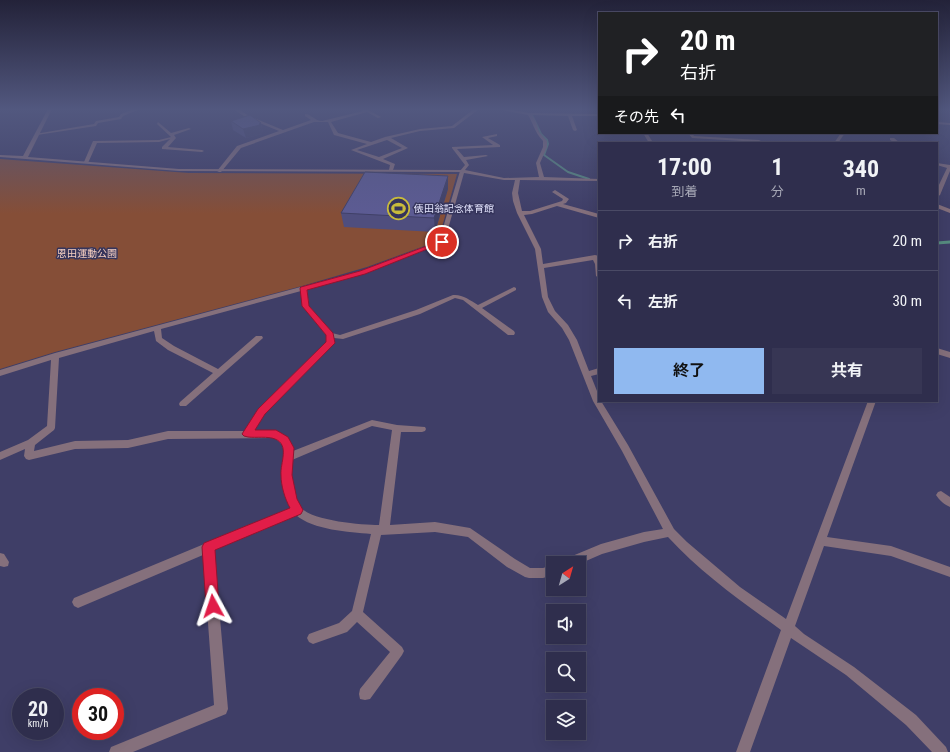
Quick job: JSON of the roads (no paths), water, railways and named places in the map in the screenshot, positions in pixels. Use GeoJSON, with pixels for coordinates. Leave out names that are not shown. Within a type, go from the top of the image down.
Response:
{"type":"FeatureCollection","features":[{"type":"Feature","properties":{"kind":"street"},"geometry":{"type":"LineString","coordinates":[[25,158],[32,144]]}},
{"type":"Feature","properties":{"kind":"street"},"geometry":{"type":"LineString","coordinates":[[86,162],[94,144]]}},
{"type":"Feature","properties":{"kind":"street"},"geometry":{"type":"LineString","coordinates":[[167,144],[164,148],[202,151]]}},
{"type":"Feature","properties":{"kind":"street"},"geometry":{"type":"LineString","coordinates":[[219,171],[239,147],[247,144]]}},
{"type":"Feature","properties":{"kind":"street"},"geometry":{"type":"LineString","coordinates":[[367,144],[353,150],[393,164],[391,170]]}},
{"type":"Feature","properties":{"kind":"street"},"geometry":{"type":"LineString","coordinates":[[379,159],[406,148],[399,144]]}},
{"type":"Feature","properties":{"kind":"street"},"geometry":{"type":"LineString","coordinates":[[0,373],[55,356],[362,272],[442,242],[462,171],[467,165],[454,148],[498,146],[495,144]]}},
{"type":"Feature","properties":{"kind":"street"},"geometry":{"type":"LineString","coordinates":[[542,178],[538,163],[545,144]]}},
{"type":"Feature","properties":{"kind":"street"},"geometry":{"type":"LineString","coordinates":[[0,156],[179,170],[462,171],[494,178],[598,180]]}},
{"type":"Feature","properties":{"kind":"street"},"geometry":{"type":"LineString","coordinates":[[462,159],[486,156]]}},
{"type":"Feature","properties":{"kind":"street"},"geometry":{"type":"LineString","coordinates":[[938,164],[950,167],[938,193]]}},
{"type":"Feature","properties":{"kind":"street"},"geometry":{"type":"LineString","coordinates":[[518,179],[515,193],[520,213],[538,249],[542,266],[545,297],[552,312],[573,340],[597,401],[625,448],[670,532],[683,546],[736,591],[800,638],[850,671],[911,720],[941,752]]}},
{"type":"Feature","properties":{"kind":"street"},"geometry":{"type":"LineString","coordinates":[[520,213],[530,213],[564,202],[566,199],[555,192]]}},
{"type":"Feature","properties":{"kind":"street"},"geometry":{"type":"LineString","coordinates":[[557,204],[598,216]]}},
{"type":"Feature","properties":{"kind":"street"},"geometry":{"type":"LineString","coordinates":[[938,206],[950,211]]}},
{"type":"Feature","properties":{"kind":"street"},"geometry":{"type":"LineString","coordinates":[[542,266],[567,263],[589,257],[597,258]]}},
{"type":"Feature","properties":{"kind":"street"},"geometry":{"type":"LineString","coordinates":[[304,288],[306,306],[330,335],[340,337],[418,312],[455,296],[465,299],[511,333]]}},
{"type":"Feature","properties":{"kind":"street"},"geometry":{"type":"LineString","coordinates":[[477,308],[514,289]]}},
{"type":"Feature","properties":{"kind":"street"},"geometry":{"type":"LineString","coordinates":[[157,329],[159,339],[171,348],[219,373]]}},
{"type":"Feature","properties":{"kind":"street"},"geometry":{"type":"LineString","coordinates":[[248,434],[262,411],[330,343],[330,335]]}},
{"type":"Feature","properties":{"kind":"street"},"geometry":{"type":"LineString","coordinates":[[183,404],[259,338]]}},
{"type":"Feature","properties":{"kind":"street"},"geometry":{"type":"LineString","coordinates":[[938,351],[950,355]]}},
{"type":"Feature","properties":{"kind":"street"},"geometry":{"type":"LineString","coordinates":[[0,456],[31,443],[51,428],[55,356]]}},
{"type":"Feature","properties":{"kind":"street"},"geometry":{"type":"LineString","coordinates":[[586,374],[598,371]]}},
{"type":"Feature","properties":{"kind":"street"},"geometry":{"type":"LineString","coordinates":[[743,752],[787,627],[821,542],[872,402]]}},
{"type":"Feature","properties":{"kind":"street"},"geometry":{"type":"LineString","coordinates":[[287,458],[372,422],[397,428],[422,429]]}},
{"type":"Feature","properties":{"kind":"street"},"geometry":{"type":"LineString","coordinates":[[313,638],[343,628],[357,614],[380,530],[397,428]]}},
{"type":"Feature","properties":{"kind":"street"},"geometry":{"type":"LineString","coordinates":[[31,443],[29,456],[75,445],[128,444],[168,435],[276,434],[284,439],[289,448],[286,475],[292,500],[297,510],[304,516],[331,525],[380,530],[435,527],[470,533],[510,563],[529,572],[546,572]]}},
{"type":"Feature","properties":{"kind":"street"},"geometry":{"type":"LineString","coordinates":[[941,495],[950,503]]}},
{"type":"Feature","properties":{"kind":"street"},"geometry":{"type":"LineString","coordinates":[[78,602],[297,510]]}},
{"type":"Feature","properties":{"kind":"street"},"geometry":{"type":"LineString","coordinates":[[586,556],[602,549],[644,537],[670,532]]}},
{"type":"Feature","properties":{"kind":"street"},"geometry":{"type":"LineString","coordinates":[[821,542],[891,551],[950,572]]}},
{"type":"Feature","properties":{"kind":"street"},"geometry":{"type":"LineString","coordinates":[[116,752],[221,709],[208,547]]}},
{"type":"Feature","properties":{"kind":"street"},"geometry":{"type":"LineString","coordinates":[[357,614],[398,651],[365,694]]}},
{"type":"Feature","properties":{"kind":"waterway"},"geometry":{"type":"LineString","coordinates":[[548,144],[544,155],[568,172],[589,179]]}},
{"type":"Feature","properties":{"kind":"waterway"},"geometry":{"type":"LineString","coordinates":[[938,243],[950,242]]}},
{"type":"Feature","properties":{"kind":"place","name":"俵田翁記念体育館"},"geometry":{"type":"Point","coordinates":[398,208]}},
{"type":"Feature","properties":{"kind":"park label","name":"恩田運動公園"},"geometry":{"type":"Point","coordinates":[87,253]}}]}
